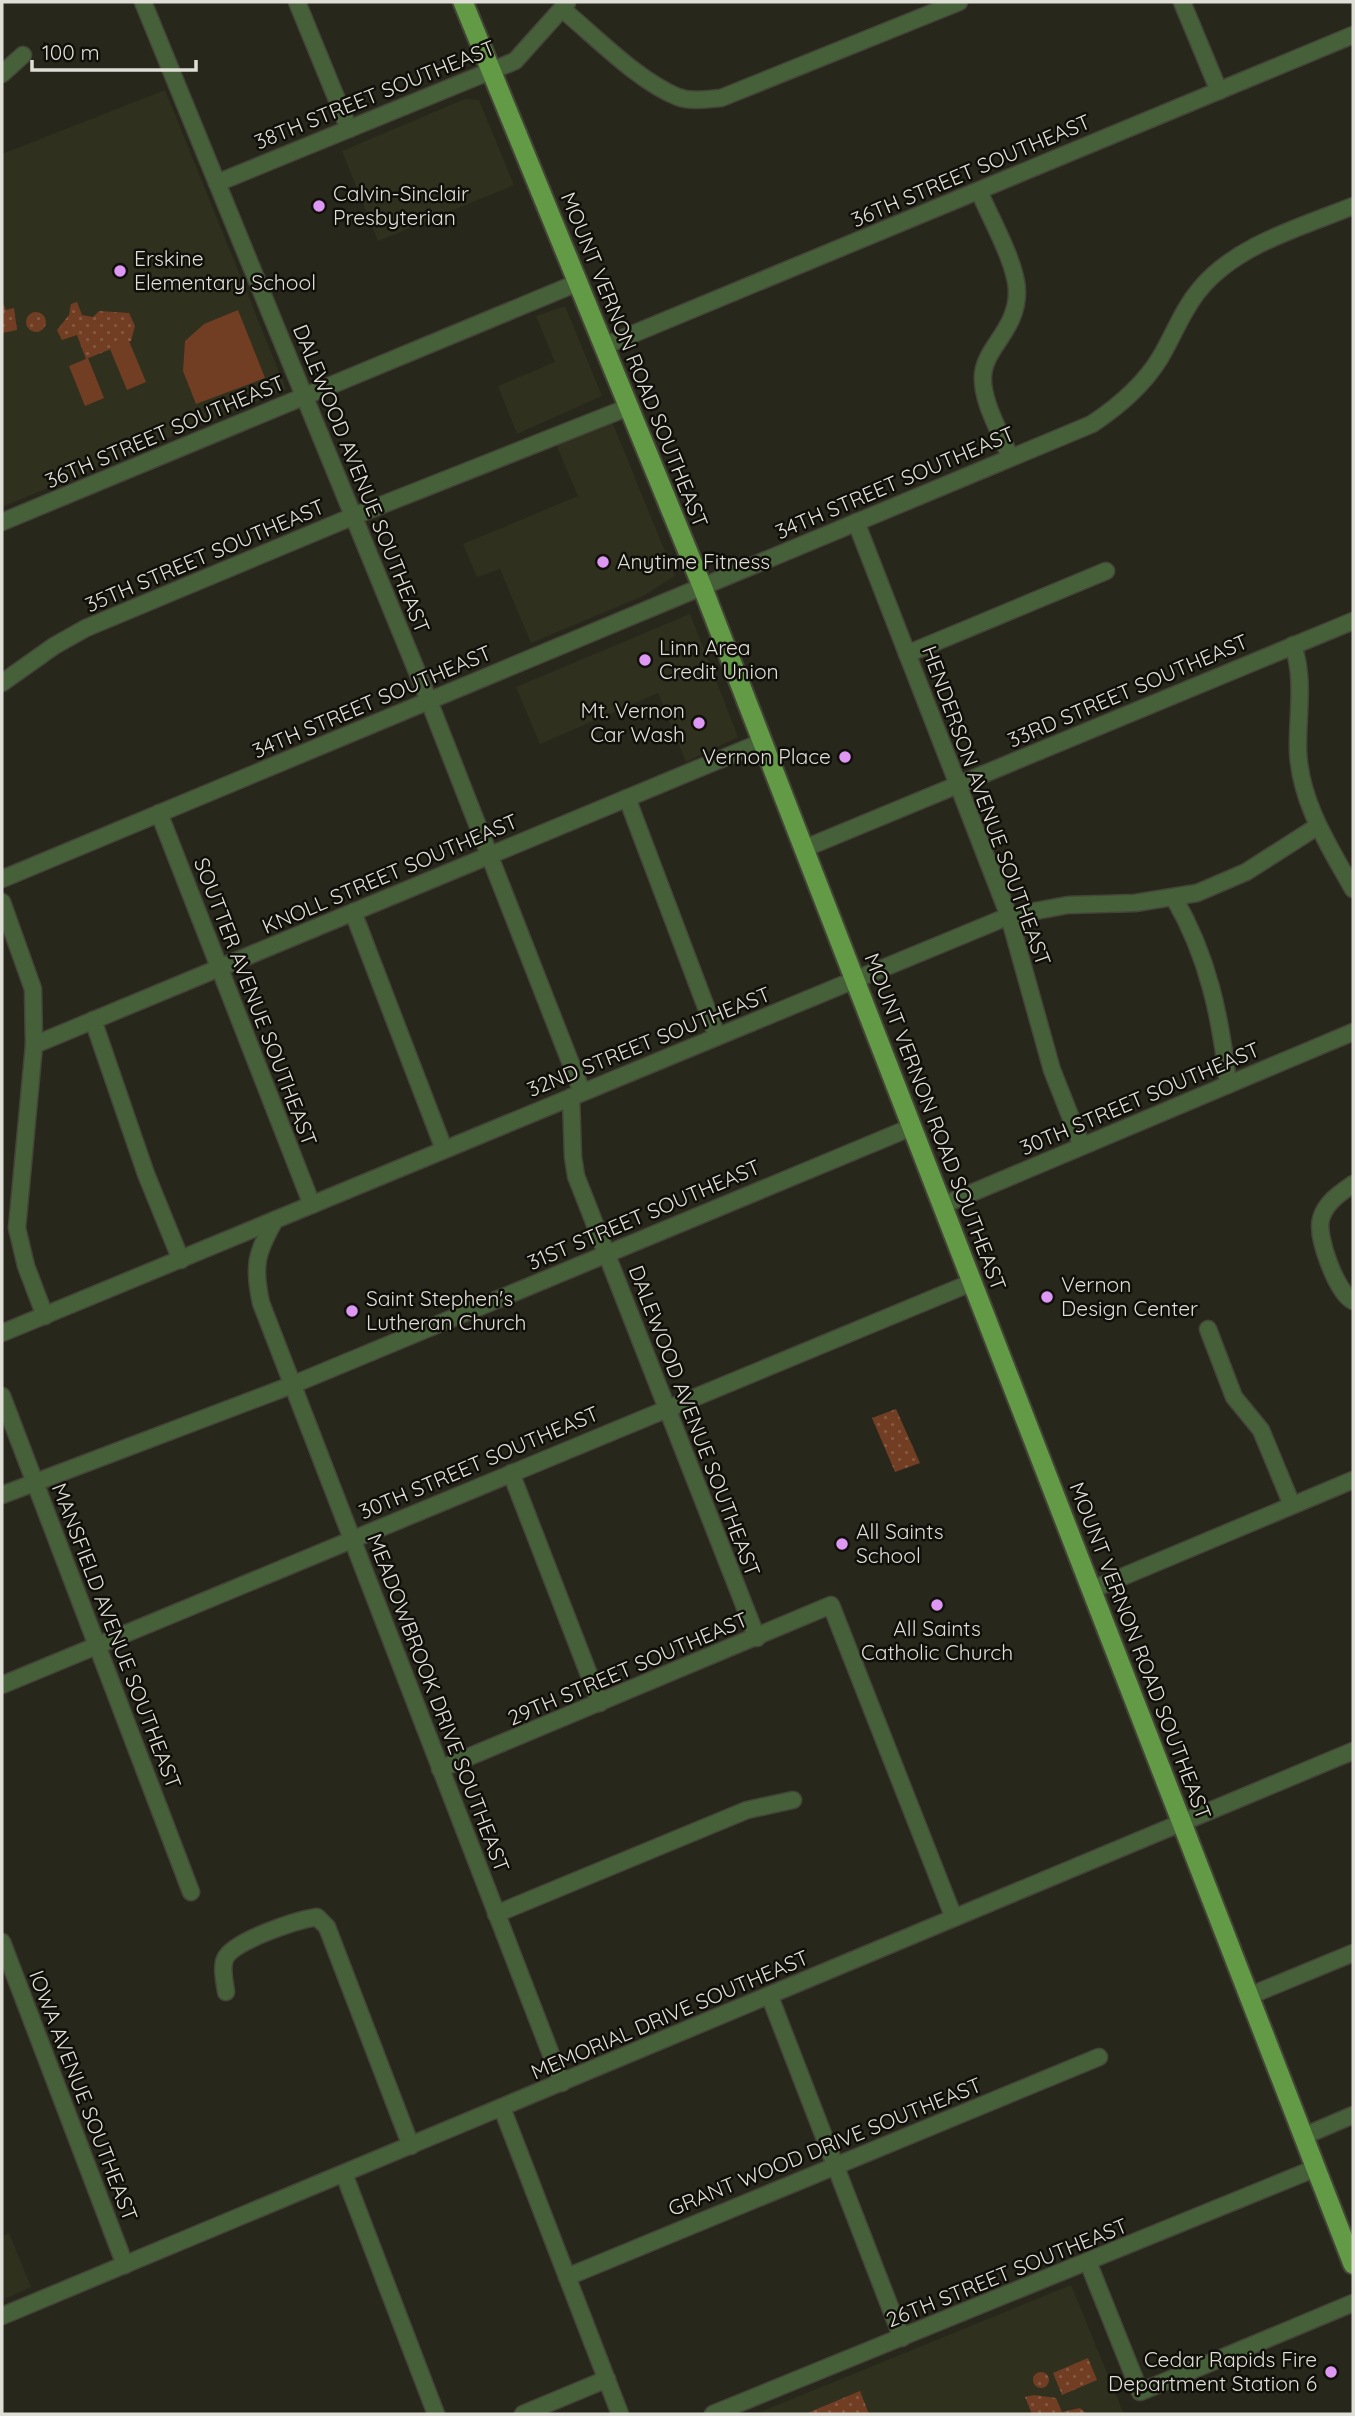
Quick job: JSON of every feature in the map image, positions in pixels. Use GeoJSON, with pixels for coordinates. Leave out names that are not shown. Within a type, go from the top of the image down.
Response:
{"type":"FeatureCollection","features":[{"type":"Feature","properties":{"kind":"main road","name":"MOUNT VERNON ROAD SOUTHEAST"},"geometry":{"type":"LineString","coordinates":[[463,2],[702,586],[1353,2264]]}},
{"type":"Feature","properties":{"kind":"street","name":"DALEWOOD AVENUE SOUTHEAST"},"geometry":{"type":"LineString","coordinates":[[143,2],[429,701],[488,855],[576,1095],[573,1157],[576,1176],[757,1638]]}},
{"type":"Feature","properties":{"kind":"street"},"geometry":{"type":"LineString","coordinates":[[297,2],[349,129]]}},
{"type":"Feature","properties":{"kind":"street"},"geometry":{"type":"LineString","coordinates":[[565,5],[656,85],[680,98],[701,100],[721,98],[958,2]]}},
{"type":"Feature","properties":{"kind":"street"},"geometry":{"type":"LineString","coordinates":[[1182,2],[1219,91]]}},
{"type":"Feature","properties":{"kind":"street","name":"38TH STREET SOUTHEAST"},"geometry":{"type":"LineString","coordinates":[[217,183],[515,61],[565,5]]}},
{"type":"Feature","properties":{"kind":"street","name":"36TH STREET SOUTHEAST"},"geometry":{"type":"LineString","coordinates":[[604,346],[1353,35]]}},
{"type":"Feature","properties":{"kind":"street"},"geometry":{"type":"LineString","coordinates":[[2,74],[23,55]]}},
{"type":"Feature","properties":{"kind":"street"},"geometry":{"type":"LineString","coordinates":[[979,191],[1017,290],[1015,313],[983,373],[984,391],[1010,457]]}},
{"type":"Feature","properties":{"kind":"street","name":"34TH STREET SOUTHEAST"},"geometry":{"type":"LineString","coordinates":[[2,879],[1091,424],[1119,406],[1160,358],[1179,319],[1201,288],[1226,264],[1261,244],[1353,206]]}},
{"type":"Feature","properties":{"kind":"street","name":"36TH STREET SOUTHEAST"},"geometry":{"type":"LineString","coordinates":[[2,522],[577,283]]}},
{"type":"Feature","properties":{"kind":"street","name":"35TH STREET SOUTHEAST"},"geometry":{"type":"LineString","coordinates":[[2,683],[54,646],[86,628],[354,516],[629,407]]}},
{"type":"Feature","properties":{"kind":"street","name":"HENDERSON AVENUE SOUTHEAST"},"geometry":{"type":"LineString","coordinates":[[856,522],[1009,916],[1052,1070],[1082,1146]]}},
{"type":"Feature","properties":{"kind":"street"},"geometry":{"type":"LineString","coordinates":[[907,654],[1106,571]]}},
{"type":"Feature","properties":{"kind":"street","name":"33RD STREET SOUTHEAST"},"geometry":{"type":"LineString","coordinates":[[803,849],[1353,621]]}},
{"type":"Feature","properties":{"kind":"street"},"geometry":{"type":"LineString","coordinates":[[1293,645],[1300,666],[1298,753],[1303,788],[1318,825],[1353,889]]}},
{"type":"Feature","properties":{"kind":"street","name":"KNOLL STREET SOUTHEAST"},"geometry":{"type":"LineString","coordinates":[[34,1045],[762,742]]}},
{"type":"Feature","properties":{"kind":"street"},"geometry":{"type":"LineString","coordinates":[[627,798],[717,1036]]}},
{"type":"Feature","properties":{"kind":"street","name":"SOUTTER AVENUE SOUTHEAST"},"geometry":{"type":"LineString","coordinates":[[159,813],[312,1205]]}},
{"type":"Feature","properties":{"kind":"street","name":"32ND STREET SOUTHEAST"},"geometry":{"type":"LineString","coordinates":[[2,1333],[1009,916],[1068,905],[1135,903],[1197,893],[1246,872],[1318,825]]}},
{"type":"Feature","properties":{"kind":"street"},"geometry":{"type":"LineString","coordinates":[[1174,898],[1196,942],[1218,1006],[1228,1085]]}},
{"type":"Feature","properties":{"kind":"street"},"geometry":{"type":"LineString","coordinates":[[2,902],[33,989],[34,1045],[17,1228],[26,1266],[45,1316]]}},
{"type":"Feature","properties":{"kind":"street"},"geometry":{"type":"LineString","coordinates":[[353,912],[444,1149]]}},
{"type":"Feature","properties":{"kind":"street"},"geometry":{"type":"LineString","coordinates":[[93,1020],[146,1174],[181,1260]]}},
{"type":"Feature","properties":{"kind":"street","name":"30TH STREET SOUTHEAST"},"geometry":{"type":"LineString","coordinates":[[943,1205],[1353,1032]]}},
{"type":"Feature","properties":{"kind":"street","name":"31ST STREET SOUTHEAST"},"geometry":{"type":"LineString","coordinates":[[2,1495],[292,1385],[912,1127]]}},
{"type":"Feature","properties":{"kind":"street"},"geometry":{"type":"LineString","coordinates":[[1353,1184],[1328,1206],[1319,1230],[1338,1287],[1353,1301]]}},
{"type":"Feature","properties":{"kind":"street","name":"MEADOWBROOK DRIVE SOUTHEAST"},"geometry":{"type":"LineString","coordinates":[[275,1220],[260,1246],[255,1272],[261,1303],[562,2083]]}},
{"type":"Feature","properties":{"kind":"street","name":"30TH STREET SOUTHEAST"},"geometry":{"type":"LineString","coordinates":[[2,1685],[973,1282]]}},
{"type":"Feature","properties":{"kind":"street"},"geometry":{"type":"LineString","coordinates":[[1208,1329],[1234,1397],[1261,1430],[1292,1506]]}},
{"type":"Feature","properties":{"kind":"street","name":"MANSFIELD AVENUE SOUTHEAST"},"geometry":{"type":"LineString","coordinates":[[2,1396],[191,1892]]}},
{"type":"Feature","properties":{"kind":"street"},"geometry":{"type":"LineString","coordinates":[[510,1473],[600,1703]]}},
{"type":"Feature","properties":{"kind":"street"},"geometry":{"type":"LineString","coordinates":[[1091,1590],[1353,1480]]}},
{"type":"Feature","properties":{"kind":"street","name":"29TH STREET SOUTHEAST"},"geometry":{"type":"LineString","coordinates":[[440,1769],[831,1605],[954,1918]]}},
{"type":"Feature","properties":{"kind":"street","name":"MEMORIAL DRIVE SOUTHEAST"},"geometry":{"type":"LineString","coordinates":[[2,2316],[1353,1751]]}},
{"type":"Feature","properties":{"kind":"street"},"geometry":{"type":"LineString","coordinates":[[496,1914],[747,1810],[793,1800]]}},
{"type":"Feature","properties":{"kind":"street"},"geometry":{"type":"LineString","coordinates":[[226,1992],[224,1961],[233,1948],[301,1919],[317,1917],[327,1927],[411,2146]]}},
{"type":"Feature","properties":{"kind":"street","name":"IOWA AVENUE SOUTHEAST"},"geometry":{"type":"LineString","coordinates":[[2,1942],[125,2265]]}},
{"type":"Feature","properties":{"kind":"street"},"geometry":{"type":"LineString","coordinates":[[1249,1996],[1353,1953]]}},
{"type":"Feature","properties":{"kind":"street"},"geometry":{"type":"LineString","coordinates":[[770,1997],[902,2338]]}},
{"type":"Feature","properties":{"kind":"street","name":"GRANT WOOD DRIVE SOUTHEAST"},"geometry":{"type":"LineString","coordinates":[[567,2277],[1099,2057]]}},
{"type":"Feature","properties":{"kind":"street"},"geometry":{"type":"LineString","coordinates":[[502,2108],[620,2414]]}},
{"type":"Feature","properties":{"kind":"street"},"geometry":{"type":"LineString","coordinates":[[1304,2136],[1353,2115]]}},
{"type":"Feature","properties":{"kind":"street","name":"26TH STREET SOUTHEAST"},"geometry":{"type":"LineString","coordinates":[[713,2414],[1316,2168]]}},
{"type":"Feature","properties":{"kind":"street"},"geometry":{"type":"LineString","coordinates":[[344,2174],[436,2414]]}},
{"type":"Feature","properties":{"kind":"street"},"geometry":{"type":"LineString","coordinates":[[1088,2262],[1140,2392],[1353,2303]]}},
{"type":"Feature","properties":{"kind":"street"},"geometry":{"type":"LineString","coordinates":[[523,2414],[607,2379]]}},
{"type":"Feature","properties":{"kind":"shaded area","name":"Erskine Elementary School"},"geometry":{"type":"Polygon","coordinates":[[[165,90],[286,389],[2,507],[2,154],[165,90]]]}},
{"type":"Feature","properties":{"kind":"shaded area"},"geometry":{"type":"Polygon","coordinates":[[[465,99],[479,100],[514,185],[378,241],[342,151],[465,99]]]}},
{"type":"Feature","properties":{"kind":"shaded area"},"geometry":{"type":"Polygon","coordinates":[[[2,300],[6,310],[14,308],[17,330],[2,333],[2,300]]]}},
{"type":"Feature","properties":{"kind":"shaded area"},"geometry":{"type":"Polygon","coordinates":[[[77,302],[82,315],[93,317],[99,311],[129,313],[135,326],[131,341],[86,359],[77,335],[62,340],[57,330],[69,315],[71,304],[77,302]]]}},
{"type":"Feature","properties":{"kind":"shaded area"},"geometry":{"type":"Polygon","coordinates":[[[565,306],[602,396],[517,434],[498,386],[555,362],[536,316],[565,306]]]}},
{"type":"Feature","properties":{"kind":"shaded area"},"geometry":{"type":"Polygon","coordinates":[[[238,310],[265,378],[196,404],[183,371],[185,341],[204,324],[238,310]]]}},
{"type":"Feature","properties":{"kind":"shaded area"},"geometry":{"type":"Polygon","coordinates":[[[36,312],[43,315],[46,322],[43,329],[36,332],[29,329],[26,322],[29,315],[36,312]]]}},
{"type":"Feature","properties":{"kind":"shaded area"},"geometry":{"type":"Polygon","coordinates":[[[129,341],[146,382],[127,390],[110,349],[129,341]]]}},
{"type":"Feature","properties":{"kind":"shaded area"},"geometry":{"type":"Polygon","coordinates":[[[88,358],[104,398],[85,406],[69,366],[88,358]]]}},
{"type":"Feature","properties":{"kind":"shaded area"},"geometry":{"type":"Polygon","coordinates":[[[613,424],[675,576],[643,596],[531,643],[500,569],[477,577],[463,544],[578,496],[556,444],[613,424]]]}},
{"type":"Feature","properties":{"kind":"shaded area"},"geometry":{"type":"Polygon","coordinates":[[[690,614],[738,737],[686,762],[658,693],[540,744],[516,687],[690,614]]]}},
{"type":"Feature","properties":{"kind":"shaded area"},"geometry":{"type":"Polygon","coordinates":[[[896,1409],[920,1463],[895,1472],[872,1418],[896,1409]]]}},
{"type":"Feature","properties":{"kind":"shaded area"},"geometry":{"type":"Polygon","coordinates":[[[9,2233],[31,2287],[2,2300],[2,2236],[9,2233]]]}},
{"type":"Feature","properties":{"kind":"shaded area"},"geometry":{"type":"Polygon","coordinates":[[[1071,2285],[1124,2414],[755,2414],[1071,2285]]]}},
{"type":"Feature","properties":{"kind":"shaded area"},"geometry":{"type":"Polygon","coordinates":[[[1088,2358],[1097,2380],[1062,2395],[1053,2373],[1088,2358]]]}},
{"type":"Feature","properties":{"kind":"shaded area"},"geometry":{"type":"Polygon","coordinates":[[[1038,2372],[1044,2372],[1049,2380],[1047,2386],[1038,2388],[1033,2383],[1033,2377],[1038,2372]]]}},
{"type":"Feature","properties":{"kind":"shaded area"},"geometry":{"type":"Polygon","coordinates":[[[860,2391],[869,2414],[805,2414],[860,2391]]]}},
{"type":"Feature","properties":{"kind":"shaded area"},"geometry":{"type":"Polygon","coordinates":[[[1034,2395],[1056,2398],[1062,2412],[1080,2408],[1087,2414],[1032,2414],[1025,2397],[1034,2395]]]}},
{"type":"Feature","properties":{"kind":"place","name":"Calvin-Sinclair Presbyterian"},"geometry":{"type":"Point","coordinates":[319,206]}},
{"type":"Feature","properties":{"kind":"place","name":"Erskine Elementary School"},"geometry":{"type":"Point","coordinates":[120,271]}},
{"type":"Feature","properties":{"kind":"place","name":"Anytime Fitness"},"geometry":{"type":"Point","coordinates":[603,562]}},
{"type":"Feature","properties":{"kind":"place","name":"Linn Area Credit Union"},"geometry":{"type":"Point","coordinates":[645,660]}},
{"type":"Feature","properties":{"kind":"place","name":"Mt. Vernon Car Wash"},"geometry":{"type":"Point","coordinates":[699,723]}},
{"type":"Feature","properties":{"kind":"place","name":"Vernon Place"},"geometry":{"type":"Point","coordinates":[845,757]}},
{"type":"Feature","properties":{"kind":"place","name":"Vernon Design Center"},"geometry":{"type":"Point","coordinates":[1047,1297]}},
{"type":"Feature","properties":{"kind":"place","name":"Saint Stephen's Lutheran Church"},"geometry":{"type":"Point","coordinates":[352,1311]}},
{"type":"Feature","properties":{"kind":"place","name":"All Saints School"},"geometry":{"type":"Point","coordinates":[842,1544]}},
{"type":"Feature","properties":{"kind":"place","name":"All Saints Catholic Church"},"geometry":{"type":"Point","coordinates":[937,1605]}},
{"type":"Feature","properties":{"kind":"place","name":"Cedar Rapids Fire Department Station 6"},"geometry":{"type":"Point","coordinates":[1331,2372]}}]}
